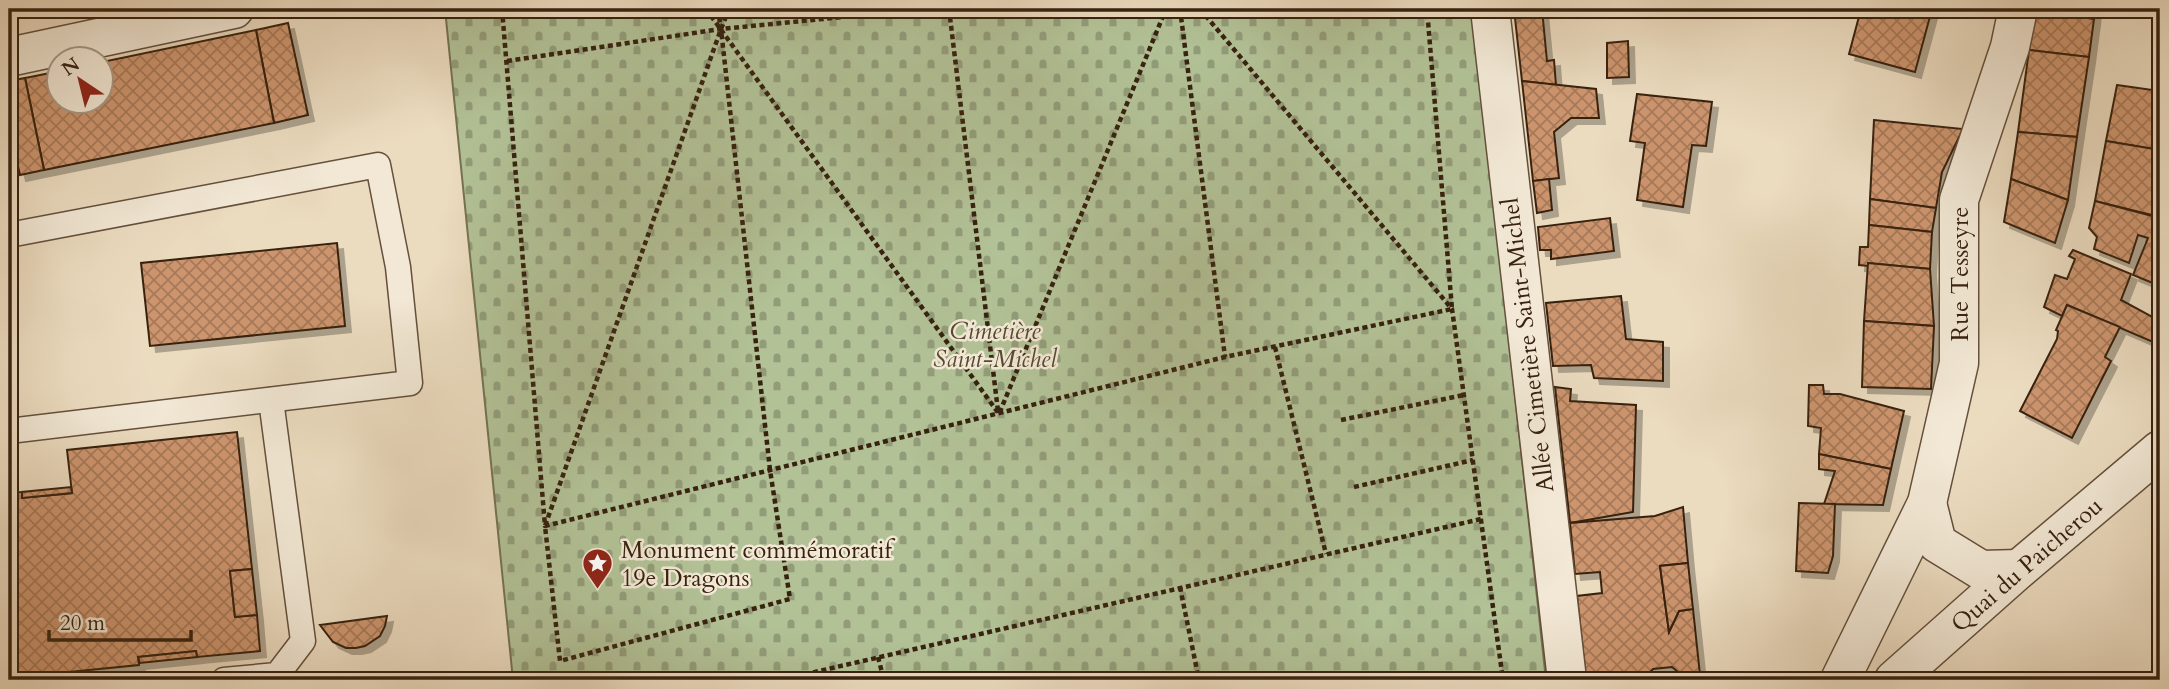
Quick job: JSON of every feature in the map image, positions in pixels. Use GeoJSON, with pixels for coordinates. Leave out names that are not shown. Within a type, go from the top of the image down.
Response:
{"type":"FeatureCollection","features":[{"type":"Feature","properties":{"kind":"street"},"geometry":{"type":"LineString","coordinates":[[9,57],[234,9]]}},
{"type":"Feature","properties":{"kind":"street","name":"Allée Cimetière Saint-Michel"},"geometry":{"type":"LineString","coordinates":[[1490,9],[1567,680]]}},
{"type":"Feature","properties":{"kind":"street","name":"Rue Tesseyre"},"geometry":{"type":"LineString","coordinates":[[1840,680],[1927,503],[1959,363],[1959,200],[2010,47],[2018,9]]}},
{"type":"Feature","properties":{"kind":"street","name":"Quai du Paicherou"},"geometry":{"type":"LineString","coordinates":[[1894,680],[2019,569],[2160,450]]}},
{"type":"Feature","properties":{"kind":"street","name":"Rue Tesseyre"},"geometry":{"type":"LineString","coordinates":[[1927,503],[1937,543],[1981,570],[2019,569]]}},
{"type":"Feature","properties":{"kind":"lane"},"geometry":{"type":"LineString","coordinates":[[9,235],[378,165],[398,267],[410,383],[9,431]]}},
{"type":"Feature","properties":{"kind":"lane"},"geometry":{"type":"LineString","coordinates":[[224,680],[277,675],[303,641],[271,400]]}},
{"type":"Feature","properties":{"kind":"path"},"geometry":{"type":"LineString","coordinates":[[502,9],[545,526],[560,661],[790,599],[770,470],[718,9]]}},
{"type":"Feature","properties":{"kind":"path"},"geometry":{"type":"LineString","coordinates":[[706,9],[999,414]]}},
{"type":"Feature","properties":{"kind":"path"},"geometry":{"type":"LineString","coordinates":[[545,526],[729,9]]}},
{"type":"Feature","properties":{"kind":"path"},"geometry":{"type":"LineString","coordinates":[[507,61],[721,29],[923,9]]}},
{"type":"Feature","properties":{"kind":"path"},"geometry":{"type":"LineString","coordinates":[[948,9],[999,414]]}},
{"type":"Feature","properties":{"kind":"path"},"geometry":{"type":"LineString","coordinates":[[999,414],[1166,9]]}},
{"type":"Feature","properties":{"kind":"path"},"geometry":{"type":"LineString","coordinates":[[1180,9],[1225,357]]}},
{"type":"Feature","properties":{"kind":"path"},"geometry":{"type":"LineString","coordinates":[[1200,9],[1452,309]]}},
{"type":"Feature","properties":{"kind":"path"},"geometry":{"type":"LineString","coordinates":[[1427,9],[1452,309],[1503,680]]}},
{"type":"Feature","properties":{"kind":"path"},"geometry":{"type":"LineString","coordinates":[[545,526],[1225,357],[1452,309]]}},
{"type":"Feature","properties":{"kind":"path"},"geometry":{"type":"LineString","coordinates":[[1275,347],[1326,554]]}},
{"type":"Feature","properties":{"kind":"path"},"geometry":{"type":"LineString","coordinates":[[1341,420],[1464,395]]}},
{"type":"Feature","properties":{"kind":"path"},"geometry":{"type":"LineString","coordinates":[[1354,487],[1473,460]]}},
{"type":"Feature","properties":{"kind":"path"},"geometry":{"type":"LineString","coordinates":[[780,680],[1481,519]]}},
{"type":"Feature","properties":{"kind":"path"},"geometry":{"type":"LineString","coordinates":[[1180,587],[1199,680]]}},
{"type":"Feature","properties":{"kind":"path"},"geometry":{"type":"LineString","coordinates":[[878,657],[884,680]]}},
{"type":"Feature","properties":{"kind":"green space","name":"Cimetière Saint-Michel"},"geometry":{"type":"Polygon","coordinates":[[[445,9],[1473,9],[1546,680],[513,680],[445,9]]]}},
{"type":"Feature","properties":{"kind":"building"},"geometry":{"type":"Polygon","coordinates":[[[1514,9],[1542,9],[1547,61],[1554,60],[1556,85],[1522,81],[1514,9]]]}},
{"type":"Feature","properties":{"kind":"building"},"geometry":{"type":"Polygon","coordinates":[[[1861,9],[1932,9],[1915,72],[1849,54],[1861,9]]]}},
{"type":"Feature","properties":{"kind":"building"},"geometry":{"type":"Polygon","coordinates":[[[2034,9],[2095,9],[2094,19],[2034,9]]]}},
{"type":"Feature","properties":{"kind":"building"},"geometry":{"type":"Polygon","coordinates":[[[2034,10],[2094,19],[2089,57],[2029,50],[2034,10]]]}},
{"type":"Feature","properties":{"kind":"building"},"geometry":{"type":"Polygon","coordinates":[[[288,23],[308,115],[274,123],[256,30],[288,23]]]}},
{"type":"Feature","properties":{"kind":"building"},"geometry":{"type":"Polygon","coordinates":[[[256,30],[274,123],[44,170],[25,78],[46,74],[46,116],[116,116],[116,59],[256,30]]]}},
{"type":"Feature","properties":{"kind":"building"},"geometry":{"type":"Polygon","coordinates":[[[1628,41],[1629,77],[1607,78],[1607,43],[1628,41]]]}},
{"type":"Feature","properties":{"kind":"building"},"geometry":{"type":"Polygon","coordinates":[[[2029,50],[2089,57],[2077,137],[2018,132],[2029,50]]]}},
{"type":"Feature","properties":{"kind":"building"},"geometry":{"type":"Polygon","coordinates":[[[25,78],[44,170],[20,175],[9,127],[9,81],[25,78]]]}},
{"type":"Feature","properties":{"kind":"building"},"geometry":{"type":"Polygon","coordinates":[[[1522,81],[1596,89],[1599,118],[1571,118],[1554,132],[1559,178],[1533,181],[1522,81]]]}},
{"type":"Feature","properties":{"kind":"building"},"geometry":{"type":"Polygon","coordinates":[[[2117,85],[2160,91],[2160,150],[2106,141],[2117,85]]]}},
{"type":"Feature","properties":{"kind":"building"},"geometry":{"type":"Polygon","coordinates":[[[1637,94],[1712,102],[1706,146],[1692,145],[1683,207],[1637,200],[1645,143],[1630,141],[1637,94]]]}},
{"type":"Feature","properties":{"kind":"building"},"geometry":{"type":"Polygon","coordinates":[[[1874,120],[1963,129],[1942,172],[1936,208],[1870,199],[1874,120]]]}},
{"type":"Feature","properties":{"kind":"building"},"geometry":{"type":"Polygon","coordinates":[[[2018,132],[2077,137],[2068,200],[2011,179],[2018,132]]]}},
{"type":"Feature","properties":{"kind":"building"},"geometry":{"type":"Polygon","coordinates":[[[2106,141],[2160,150],[2160,217],[2095,201],[2106,141]]]}},
{"type":"Feature","properties":{"kind":"building"},"geometry":{"type":"Polygon","coordinates":[[[1549,179],[1552,210],[1537,213],[1533,181],[1549,179]]]}},
{"type":"Feature","properties":{"kind":"building"},"geometry":{"type":"Polygon","coordinates":[[[2011,179],[2068,200],[2055,243],[2004,222],[2011,179]]]}},
{"type":"Feature","properties":{"kind":"building"},"geometry":{"type":"Polygon","coordinates":[[[1870,199],[1936,208],[1932,232],[1869,225],[1870,199]]]}},
{"type":"Feature","properties":{"kind":"building"},"geometry":{"type":"Polygon","coordinates":[[[2095,201],[2160,218],[2160,286],[2133,275],[2148,238],[2138,235],[2129,263],[2094,249],[2097,237],[2089,228],[2095,201]]]}},
{"type":"Feature","properties":{"kind":"building"},"geometry":{"type":"Polygon","coordinates":[[[1610,218],[1614,251],[1551,259],[1551,250],[1540,250],[1538,227],[1610,218]]]}},
{"type":"Feature","properties":{"kind":"building"},"geometry":{"type":"Polygon","coordinates":[[[1869,225],[1932,232],[1930,269],[1868,263],[1868,266],[1859,265],[1860,247],[1868,247],[1869,225]]]}},
{"type":"Feature","properties":{"kind":"building"},"geometry":{"type":"Polygon","coordinates":[[[337,243],[345,326],[150,346],[141,263],[337,243]]]}},
{"type":"Feature","properties":{"kind":"building"},"geometry":{"type":"Polygon","coordinates":[[[2073,250],[2131,274],[2121,300],[2160,321],[2160,345],[2067,305],[2062,316],[2044,307],[2055,275],[2067,279],[2075,259],[2069,256],[2073,250]]]}},
{"type":"Feature","properties":{"kind":"building"},"geometry":{"type":"Polygon","coordinates":[[[1868,263],[1930,269],[1934,326],[1864,321],[1868,263]]]}},
{"type":"Feature","properties":{"kind":"building"},"geometry":{"type":"Polygon","coordinates":[[[1621,296],[1626,339],[1663,342],[1663,381],[1594,378],[1591,365],[1553,366],[1546,303],[1621,296]]]}},
{"type":"Feature","properties":{"kind":"building"},"geometry":{"type":"Polygon","coordinates":[[[2067,305],[2120,327],[2105,357],[2111,361],[2072,438],[2020,411],[2057,339],[2056,330],[2067,305]]]}},
{"type":"Feature","properties":{"kind":"building"},"geometry":{"type":"Polygon","coordinates":[[[1864,321],[1934,326],[1931,389],[1862,387],[1864,321]]]}},
{"type":"Feature","properties":{"kind":"building"},"geometry":{"type":"Polygon","coordinates":[[[1809,385],[1823,385],[1824,394],[1840,394],[1904,411],[1891,469],[1819,454],[1821,428],[1808,426],[1809,385]]]}},
{"type":"Feature","properties":{"kind":"building"},"geometry":{"type":"Polygon","coordinates":[[[1555,387],[1571,389],[1570,401],[1636,405],[1633,512],[1570,523],[1555,387]]]}},
{"type":"Feature","properties":{"kind":"building"},"geometry":{"type":"Polygon","coordinates":[[[237,432],[252,569],[230,571],[235,617],[257,615],[260,651],[197,657],[196,651],[138,657],[139,665],[9,678],[9,493],[22,492],[22,498],[72,493],[67,450],[237,432]]]}},
{"type":"Feature","properties":{"kind":"building"},"geometry":{"type":"Polygon","coordinates":[[[1819,454],[1891,469],[1883,505],[1824,504],[1835,471],[1819,469],[1819,454]]]}},
{"type":"Feature","properties":{"kind":"building"},"geometry":{"type":"Polygon","coordinates":[[[71,487],[72,493],[22,498],[22,492],[71,487]]]}},
{"type":"Feature","properties":{"kind":"building"},"geometry":{"type":"Polygon","coordinates":[[[1799,503],[1835,504],[1833,556],[1828,573],[1796,571],[1799,503]]]}},
{"type":"Feature","properties":{"kind":"building"},"geometry":{"type":"Polygon","coordinates":[[[1683,507],[1688,563],[1660,566],[1669,632],[1679,611],[1693,609],[1700,675],[1684,677],[1672,667],[1653,669],[1644,679],[1586,680],[1577,596],[1602,593],[1600,572],[1575,574],[1570,523],[1655,516],[1683,507]]]}},
{"type":"Feature","properties":{"kind":"building"},"geometry":{"type":"Polygon","coordinates":[[[1688,563],[1693,609],[1679,611],[1669,632],[1660,566],[1688,563]]]}},
{"type":"Feature","properties":{"kind":"building"},"geometry":{"type":"Polygon","coordinates":[[[252,569],[257,615],[235,617],[230,571],[252,569]]]}},
{"type":"Feature","properties":{"kind":"building"},"geometry":{"type":"Polygon","coordinates":[[[387,616],[380,636],[365,646],[356,648],[346,648],[333,642],[320,625],[387,616]]]}},
{"type":"Feature","properties":{"kind":"building"},"geometry":{"type":"Polygon","coordinates":[[[196,651],[197,657],[140,663],[138,657],[196,651]]]}},
{"type":"Feature","properties":{"kind":"place","name":"Monument commémoratif 19e Dragons"},"geometry":{"type":"Point","coordinates":[598,591]}}]}
